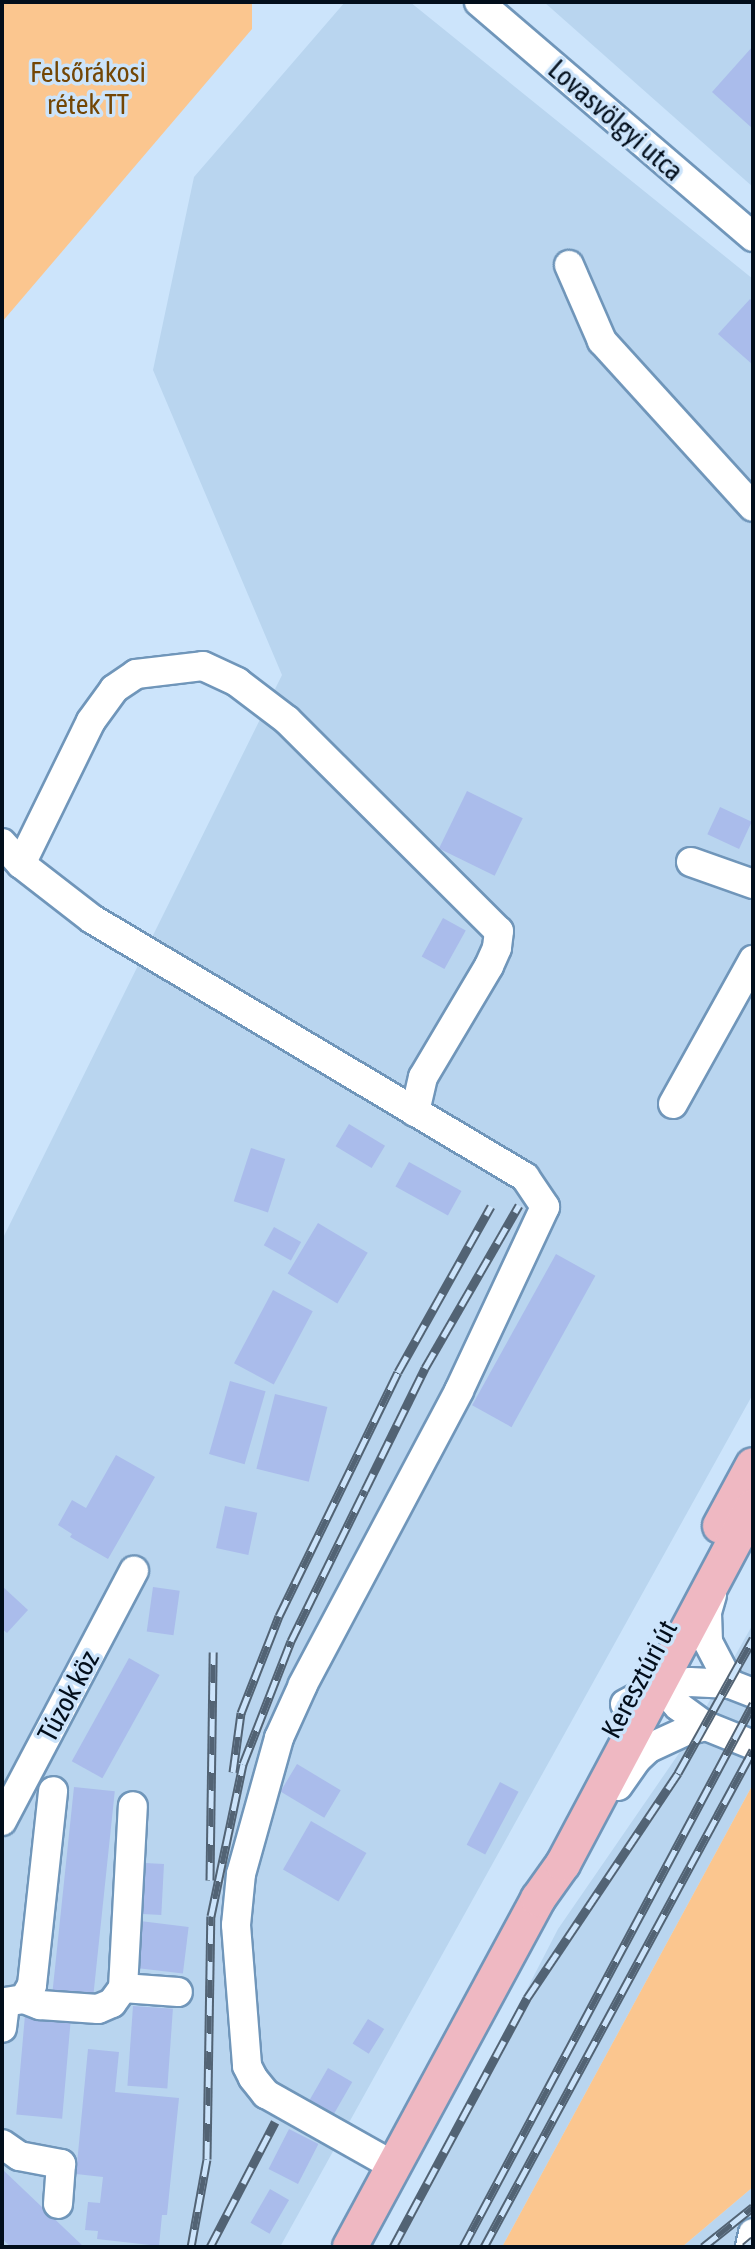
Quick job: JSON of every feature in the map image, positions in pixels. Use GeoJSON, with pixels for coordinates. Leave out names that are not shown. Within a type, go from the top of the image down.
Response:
{"type":"FeatureCollection","features":[{"type":"Feature","properties":{"kind":"main road","name":"Keresztúri út"},"geometry":{"type":"LineString","coordinates":[[538,1899],[554,1839],[753,1465]]}},
{"type":"Feature","properties":{"kind":"main road","name":"Keresztúri út"},"geometry":{"type":"LineString","coordinates":[[350,2247],[538,1899],[563,1864],[753,1506]]}},
{"type":"Feature","properties":{"kind":"street","name":"Lovasvölgyi utca"},"geometry":{"type":"LineString","coordinates":[[479,2],[753,237]]}},
{"type":"Feature","properties":{"kind":"street"},"geometry":{"type":"LineString","coordinates":[[569,265],[602,341],[753,507]]}},
{"type":"Feature","properties":{"kind":"street"},"geometry":{"type":"LineString","coordinates":[[394,2166],[266,2094],[253,2078],[247,2066],[236,1925],[241,1874],[279,1738],[303,1685],[459,1391],[545,1207],[525,1177],[415,1112],[92,919],[11,853],[91,721],[114,689],[136,674],[203,666],[237,682],[287,720],[499,931],[489,966],[423,1077],[415,1112]]}},
{"type":"Feature","properties":{"kind":"street"},"geometry":{"type":"LineString","coordinates":[[691,862],[753,884]]}},
{"type":"Feature","properties":{"kind":"street"},"geometry":{"type":"LineString","coordinates":[[673,1104],[753,960]]}},
{"type":"Feature","properties":{"kind":"street","name":"Túzok köz"},"geometry":{"type":"LineString","coordinates":[[2,1821],[134,1571]]}},
{"type":"Feature","properties":{"kind":"street"},"geometry":{"type":"LineString","coordinates":[[717,1575],[706,1629],[714,1657],[742,1688]]}},
{"type":"Feature","properties":{"kind":"street"},"geometry":{"type":"LineString","coordinates":[[659,1686],[678,1706],[706,1726],[753,1745]]}},
{"type":"Feature","properties":{"kind":"street"},"geometry":{"type":"LineString","coordinates":[[625,1704],[659,1686],[742,1688]]}},
{"type":"Feature","properties":{"kind":"street"},"geometry":{"type":"LineString","coordinates":[[563,1864],[588,1841],[637,1759],[669,1737],[706,1726]]}},
{"type":"Feature","properties":{"kind":"street"},"geometry":{"type":"LineString","coordinates":[[8,2007],[32,1985],[53,1791]]}},
{"type":"Feature","properties":{"kind":"street"},"geometry":{"type":"LineString","coordinates":[[8,2007],[40,2005],[98,2009],[112,2003],[123,1988],[133,1806]]}},
{"type":"Feature","properties":{"kind":"street"},"geometry":{"type":"LineString","coordinates":[[123,1988],[178,1992]]}},
{"type":"Feature","properties":{"kind":"street"},"geometry":{"type":"LineString","coordinates":[[2,2144],[19,2156],[61,2164],[58,2204]]}},
{"type":"Feature","properties":{"kind":"street"},"geometry":{"type":"LineString","coordinates":[[750,2247],[753,2233]]}},
{"type":"Feature","properties":{"kind":"shaded area"},"geometry":{"type":"Polygon","coordinates":[[[345,2],[410,2],[753,279],[753,1394],[280,2247],[2,2247],[2,1240],[282,675],[153,370],[194,177],[345,2]]]}},
{"type":"Feature","properties":{"kind":"shaded area"},"geometry":{"type":"Polygon","coordinates":[[[544,2],[753,2],[753,187],[544,2]]]}},
{"type":"Feature","properties":{"kind":"shaded area"},"geometry":{"type":"Polygon","coordinates":[[[753,1624],[753,1784],[502,2247],[394,2247],[558,1929],[684,1746],[753,1624]]]}},
{"type":"Feature","properties":{"kind":"shaded area"},"geometry":{"type":"Polygon","coordinates":[[[753,2187],[753,2247],[682,2247],[740,2198],[753,2187]]]}},
{"type":"Feature","properties":{"kind":"green space","name":"Felsőrákosi rétek TT"},"geometry":{"type":"Polygon","coordinates":[[[2,2],[252,2],[252,29],[2,322],[2,2]]]}},
{"type":"Feature","properties":{"kind":"green space"},"geometry":{"type":"Polygon","coordinates":[[[753,1784],[753,2187],[682,2247],[502,2247],[753,1784]]]}},
{"type":"Feature","properties":{"kind":"building"},"geometry":{"type":"Polygon","coordinates":[[[753,46],[753,129],[712,92],[753,46]]]}},
{"type":"Feature","properties":{"kind":"building"},"geometry":{"type":"Polygon","coordinates":[[[750,299],[753,302],[753,365],[718,334],[750,299]]]}},
{"type":"Feature","properties":{"kind":"building"},"geometry":{"type":"Polygon","coordinates":[[[467,791],[523,818],[495,876],[439,849],[467,791]]]}},
{"type":"Feature","properties":{"kind":"building"},"geometry":{"type":"Polygon","coordinates":[[[720,807],[752,822],[739,849],[707,834],[720,807]]]}},
{"type":"Feature","properties":{"kind":"building"},"geometry":{"type":"Polygon","coordinates":[[[443,918],[466,931],[444,969],[422,956],[443,918]]]}},
{"type":"Feature","properties":{"kind":"building"},"geometry":{"type":"Polygon","coordinates":[[[349,1124],[385,1146],[372,1168],[336,1146],[349,1124]]]}},
{"type":"Feature","properties":{"kind":"building"},"geometry":{"type":"Polygon","coordinates":[[[251,1148],[285,1159],[268,1212],[234,1201],[251,1148]]]}},
{"type":"Feature","properties":{"kind":"building"},"geometry":{"type":"Polygon","coordinates":[[[409,1162],[461,1191],[448,1216],[395,1186],[409,1162]]]}},
{"type":"Feature","properties":{"kind":"building"},"geometry":{"type":"Polygon","coordinates":[[[318,1223],[368,1253],[337,1303],[288,1274],[318,1223]]]}},
{"type":"Feature","properties":{"kind":"building"},"geometry":{"type":"Polygon","coordinates":[[[274,1227],[301,1242],[291,1260],[264,1245],[274,1227]]]}},
{"type":"Feature","properties":{"kind":"building"},"geometry":{"type":"Polygon","coordinates":[[[556,1254],[595,1276],[511,1427],[472,1405],[556,1254]]]}},
{"type":"Feature","properties":{"kind":"building"},"geometry":{"type":"Polygon","coordinates":[[[273,1290],[313,1311],[274,1384],[234,1363],[273,1290]]]}},
{"type":"Feature","properties":{"kind":"building"},"geometry":{"type":"Polygon","coordinates":[[[230,1381],[266,1391],[245,1464],[209,1454],[230,1381]]]}},
{"type":"Feature","properties":{"kind":"building"},"geometry":{"type":"Polygon","coordinates":[[[275,1394],[327,1407],[309,1482],[256,1469],[275,1394]]]}},
{"type":"Feature","properties":{"kind":"building"},"geometry":{"type":"Polygon","coordinates":[[[116,1455],[155,1477],[108,1559],[70,1537],[72,1534],[58,1525],[72,1500],[86,1508],[116,1455]]]}},
{"type":"Feature","properties":{"kind":"building"},"geometry":{"type":"Polygon","coordinates":[[[225,1506],[257,1513],[248,1555],[216,1548],[225,1506]]]}},
{"type":"Feature","properties":{"kind":"building"},"geometry":{"type":"Polygon","coordinates":[[[2,1586],[28,1610],[7,1633],[2,1629],[2,1586]]]}},
{"type":"Feature","properties":{"kind":"building"},"geometry":{"type":"Polygon","coordinates":[[[153,1587],[180,1591],[173,1635],[147,1632],[153,1587]]]}},
{"type":"Feature","properties":{"kind":"building"},"geometry":{"type":"Polygon","coordinates":[[[129,1658],[160,1675],[102,1778],[72,1761],[129,1658]]]}},
{"type":"Feature","properties":{"kind":"building"},"geometry":{"type":"Polygon","coordinates":[[[297,1764],[341,1790],[324,1818],[281,1791],[297,1764]]]}},
{"type":"Feature","properties":{"kind":"building"},"geometry":{"type":"Polygon","coordinates":[[[500,1782],[519,1792],[485,1855],[467,1845],[500,1782]]]}},
{"type":"Feature","properties":{"kind":"building"},"geometry":{"type":"Polygon","coordinates":[[[74,1787],[115,1791],[93,1994],[53,1990],[74,1787]]]}},
{"type":"Feature","properties":{"kind":"building"},"geometry":{"type":"Polygon","coordinates":[[[311,1821],[366,1853],[338,1901],[283,1869],[311,1821]]]}},
{"type":"Feature","properties":{"kind":"building"},"geometry":{"type":"Polygon","coordinates":[[[145,1863],[164,1864],[161,1915],[142,1914],[145,1863]]]}},
{"type":"Feature","properties":{"kind":"building"},"geometry":{"type":"Polygon","coordinates":[[[140,1921],[189,1927],[183,1974],[134,1968],[140,1921]]]}},
{"type":"Feature","properties":{"kind":"building"},"geometry":{"type":"Polygon","coordinates":[[[133,2006],[173,2009],[167,2089],[127,2086],[133,2006]]]}},
{"type":"Feature","properties":{"kind":"building"},"geometry":{"type":"Polygon","coordinates":[[[25,2015],[71,2019],[62,2119],[16,2115],[25,2015]]]}},
{"type":"Feature","properties":{"kind":"building"},"geometry":{"type":"Polygon","coordinates":[[[368,2019],[384,2029],[369,2054],[353,2044],[368,2019]]]}},
{"type":"Feature","properties":{"kind":"building"},"geometry":{"type":"Polygon","coordinates":[[[88,2049],[119,2052],[115,2092],[179,2098],[167,2215],[162,2215],[159,2246],[97,2239],[98,2231],[85,2230],[88,2202],[100,2203],[103,2177],[76,2174],[88,2049]]]}},
{"type":"Feature","properties":{"kind":"building"},"geometry":{"type":"Polygon","coordinates":[[[328,2068],[352,2082],[333,2115],[309,2101],[328,2068]]]}},
{"type":"Feature","properties":{"kind":"building"},"geometry":{"type":"Polygon","coordinates":[[[289,2129],[318,2144],[298,2184],[269,2169],[289,2129]]]}},
{"type":"Feature","properties":{"kind":"building"},"geometry":{"type":"Polygon","coordinates":[[[2,2169],[84,2247],[11,2247],[2,2239],[2,2169]]]}},
{"type":"Feature","properties":{"kind":"building"},"geometry":{"type":"Polygon","coordinates":[[[270,2189],[289,2200],[270,2234],[251,2223],[270,2189]]]}},
{"type":"Feature","properties":{"kind":"railway"},"geometry":{"type":"LineString","coordinates":[[191,2247],[207,2159],[211,1916],[243,1764],[291,1641],[425,1368],[519,1205]]}},
{"type":"Feature","properties":{"kind":"railway"},"geometry":{"type":"LineString","coordinates":[[233,1772],[241,1713],[279,1616],[398,1372],[491,1206]]}},
{"type":"Feature","properties":{"kind":"railway"},"geometry":{"type":"LineString","coordinates":[[393,2247],[527,1998],[678,1773],[753,1639]]}},
{"type":"Feature","properties":{"kind":"railway"},"geometry":{"type":"LineString","coordinates":[[210,1880],[213,1652]]}},
{"type":"Feature","properties":{"kind":"railway"},"geometry":{"type":"LineString","coordinates":[[463,2247],[753,1704]]}},
{"type":"Feature","properties":{"kind":"railway"},"geometry":{"type":"LineString","coordinates":[[484,2247],[753,1750]]}},
{"type":"Feature","properties":{"kind":"railway"},"geometry":{"type":"LineString","coordinates":[[210,2247],[275,2122]]}},
{"type":"Feature","properties":{"kind":"railway"},"geometry":{"type":"LineString","coordinates":[[703,2247],[753,2207]]}},
{"type":"Feature","properties":{"kind":"railway"},"geometry":{"type":"LineString","coordinates":[[745,2247],[753,2240]]}}]}
